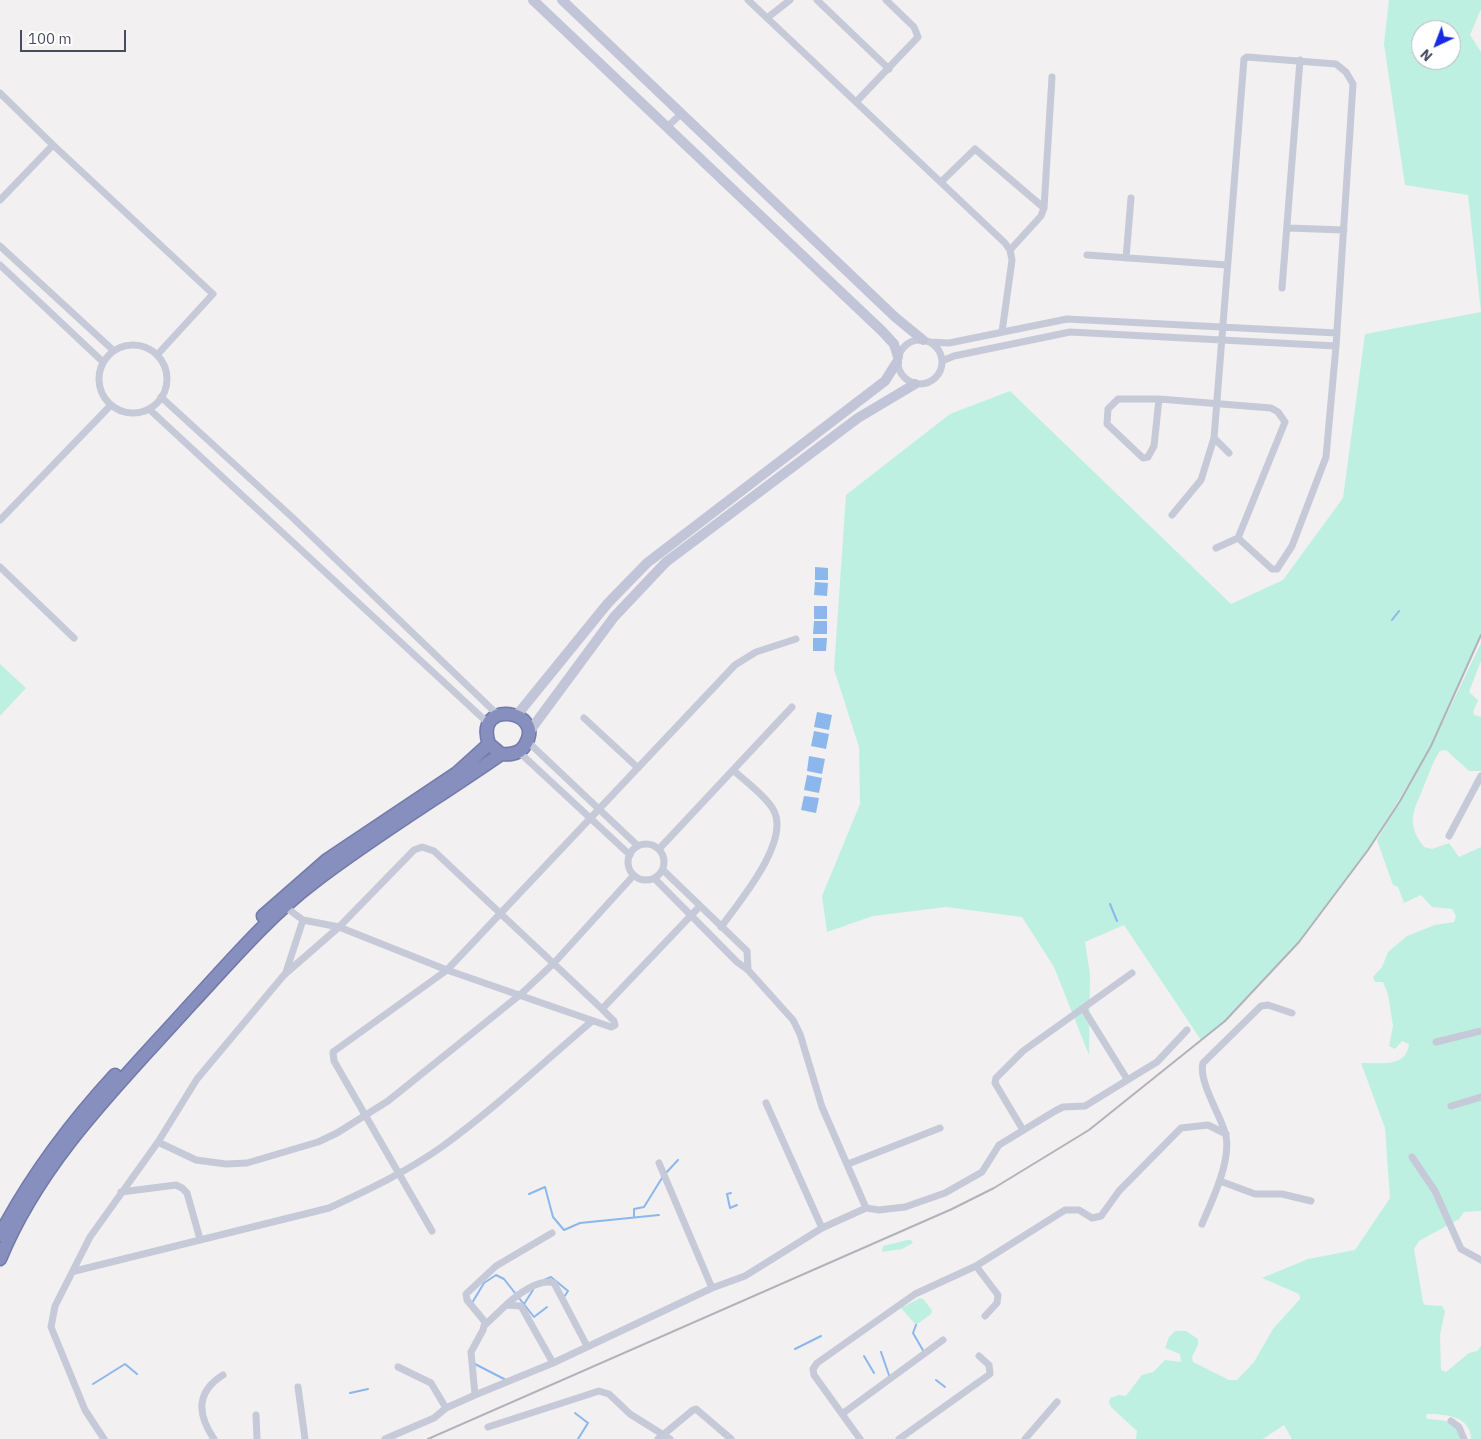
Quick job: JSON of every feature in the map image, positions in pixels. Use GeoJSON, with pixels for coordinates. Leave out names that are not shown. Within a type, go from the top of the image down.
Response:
{"type":"FeatureCollection","features":[{"type":"Feature","properties":{"kind":"highway"},"geometry":{"type":"LineString","coordinates":[[508,713],[517,715],[523,719],[528,736],[518,752],[510,755],[501,754],[490,744],[487,738],[494,720],[508,713]]}},
{"type":"Feature","properties":{"kind":"highway"},"geometry":{"type":"LineString","coordinates":[[0,1235],[46,1159],[69,1126],[104,1094],[233,958],[281,904],[327,860],[457,773],[490,744]]}},
{"type":"Feature","properties":{"kind":"highway"},"geometry":{"type":"LineString","coordinates":[[281,904],[356,851],[501,754]]}},
{"type":"Feature","properties":{"kind":"highway"},"geometry":{"type":"LineString","coordinates":[[0,1259],[21,1214],[58,1155],[104,1094]]}},
{"type":"Feature","properties":{"kind":"street"},"geometry":{"type":"LineString","coordinates":[[533,0],[882,331],[894,344],[903,376],[915,384]]}},
{"type":"Feature","properties":{"kind":"street"},"geometry":{"type":"LineString","coordinates":[[562,0],[895,317],[938,350],[942,361],[941,368],[934,379],[915,384],[858,418],[666,562],[614,617],[528,736],[638,846]]}},
{"type":"Feature","properties":{"kind":"street"},"geometry":{"type":"LineString","coordinates":[[748,0],[1006,243],[1012,260],[1002,332]]}},
{"type":"Feature","properties":{"kind":"street"},"geometry":{"type":"LineString","coordinates":[[767,18],[790,0]]}},
{"type":"Feature","properties":{"kind":"street"},"geometry":{"type":"LineString","coordinates":[[817,0],[889,69]]}},
{"type":"Feature","properties":{"kind":"street"},"geometry":{"type":"LineString","coordinates":[[857,101],[918,37],[914,27],[886,0]]}},
{"type":"Feature","properties":{"kind":"street"},"geometry":{"type":"LineString","coordinates":[[1172,515],[1201,480],[1214,438],[1244,60],[1247,57],[1336,64],[1346,72],[1353,84],[1337,333],[1326,457],[1289,551],[1278,567],[1274,570],[1238,538]]}},
{"type":"Feature","properties":{"kind":"street"},"geometry":{"type":"LineString","coordinates":[[1282,288],[1300,60]]}},
{"type":"Feature","properties":{"kind":"street"},"geometry":{"type":"LineString","coordinates":[[1010,250],[1041,216],[1044,208],[1052,77]]}},
{"type":"Feature","properties":{"kind":"street"},"geometry":{"type":"LineString","coordinates":[[0,93],[213,294],[157,355]]}},
{"type":"Feature","properties":{"kind":"street"},"geometry":{"type":"LineString","coordinates":[[668,127],[681,114]]}},
{"type":"Feature","properties":{"kind":"street"},"geometry":{"type":"LineString","coordinates":[[0,200],[53,145]]}},
{"type":"Feature","properties":{"kind":"street"},"geometry":{"type":"LineString","coordinates":[[941,182],[975,149],[1044,208]]}},
{"type":"Feature","properties":{"kind":"street"},"geometry":{"type":"LineString","coordinates":[[1126,258],[1131,198]]}},
{"type":"Feature","properties":{"kind":"street"},"geometry":{"type":"LineString","coordinates":[[1288,228],[1344,230]]}},
{"type":"Feature","properties":{"kind":"street"},"geometry":{"type":"LineString","coordinates":[[0,246],[114,350]]}},
{"type":"Feature","properties":{"kind":"street"},"geometry":{"type":"LineString","coordinates":[[1087,255],[1227,265]]}},
{"type":"Feature","properties":{"kind":"street"},"geometry":{"type":"LineString","coordinates":[[0,265],[103,362]]}},
{"type":"Feature","properties":{"kind":"street"},"geometry":{"type":"LineString","coordinates":[[517,715],[608,603],[647,564],[885,381],[904,345],[910,341],[949,343],[1067,319],[1337,333]]}},
{"type":"Feature","properties":{"kind":"street"},"geometry":{"type":"LineString","coordinates":[[1067,319],[1070,332]]}},
{"type":"Feature","properties":{"kind":"street"},"geometry":{"type":"LineString","coordinates":[[942,361],[954,356],[1070,332],[1222,342],[1336,346]]}},
{"type":"Feature","properties":{"kind":"street"},"geometry":{"type":"LineString","coordinates":[[141,346],[157,355],[162,363],[167,380],[161,398],[149,409],[129,413],[111,405],[100,389],[99,380],[103,362],[114,350],[122,347],[141,346]]}},
{"type":"Feature","properties":{"kind":"street"},"geometry":{"type":"LineString","coordinates":[[161,398],[293,518],[494,720]]}},
{"type":"Feature","properties":{"kind":"street"},"geometry":{"type":"LineString","coordinates":[[1159,399],[1154,446],[1148,457],[1143,458],[1107,424],[1108,409],[1118,399],[1159,399],[1272,408],[1278,412],[1285,422],[1238,538],[1216,548]]}},
{"type":"Feature","properties":{"kind":"street"},"geometry":{"type":"LineString","coordinates":[[0,520],[111,405]]}},
{"type":"Feature","properties":{"kind":"street"},"geometry":{"type":"LineString","coordinates":[[149,409],[494,720]]}},
{"type":"Feature","properties":{"kind":"street"},"geometry":{"type":"LineString","coordinates":[[1214,438],[1229,453]]}},
{"type":"Feature","properties":{"kind":"street"},"geometry":{"type":"LineString","coordinates":[[0,567],[74,638]]}},
{"type":"Feature","properties":{"kind":"street"},"geometry":{"type":"LineString","coordinates":[[432,1231],[334,1061],[333,1052],[448,970],[735,665],[756,652],[796,638]]}},
{"type":"Feature","properties":{"kind":"street"},"geometry":{"type":"LineString","coordinates":[[659,849],[792,707]]}},
{"type":"Feature","properties":{"kind":"street"},"geometry":{"type":"LineString","coordinates":[[584,718],[638,768]]}},
{"type":"Feature","properties":{"kind":"street"},"geometry":{"type":"LineString","coordinates":[[518,752],[630,855]]}},
{"type":"Feature","properties":{"kind":"street"},"geometry":{"type":"LineString","coordinates":[[721,927],[765,864],[772,850],[778,821],[774,809],[733,770]]}},
{"type":"Feature","properties":{"kind":"street"},"geometry":{"type":"LineString","coordinates":[[1450,836],[1481,776]]}},
{"type":"Feature","properties":{"kind":"street"},"geometry":{"type":"LineString","coordinates":[[649,844],[659,849],[664,859],[663,870],[655,878],[644,880],[634,875],[629,865],[630,855],[638,846],[649,844]]}},
{"type":"Feature","properties":{"kind":"street"},"geometry":{"type":"LineString","coordinates":[[104,1439],[86,1410],[51,1327],[55,1306],[90,1237],[158,1142],[198,1079],[284,975],[339,927],[414,850],[422,847],[434,851],[602,1009],[615,1025],[611,1027],[592,1021],[521,994],[448,970],[339,927],[303,920],[281,904]]}},
{"type":"Feature","properties":{"kind":"street"},"geometry":{"type":"LineString","coordinates":[[663,870],[747,951],[748,970]]}},
{"type":"Feature","properties":{"kind":"street"},"geometry":{"type":"LineString","coordinates":[[158,1142],[196,1160],[226,1164],[246,1162],[318,1142],[367,1116],[521,994],[554,963],[634,875]]}},
{"type":"Feature","properties":{"kind":"street"},"geometry":{"type":"LineString","coordinates":[[655,878],[737,962],[748,970],[793,1020],[800,1034],[822,1107],[866,1208]]}},
{"type":"Feature","properties":{"kind":"street"},"geometry":{"type":"LineString","coordinates":[[602,1009],[700,906]]}},
{"type":"Feature","properties":{"kind":"street"},"geometry":{"type":"LineString","coordinates":[[284,975],[303,920]]}},
{"type":"Feature","properties":{"kind":"street"},"geometry":{"type":"LineString","coordinates":[[1023,1130],[995,1083],[996,1078],[1023,1051],[1132,973]]}},
{"type":"Feature","properties":{"kind":"street"},"geometry":{"type":"LineString","coordinates":[[1202,1224],[1220,1181],[1227,1142],[1226,1134],[1202,1071],[1202,1063],[1261,1006],[1268,1005],[1292,1013]]}},
{"type":"Feature","properties":{"kind":"street"},"geometry":{"type":"LineString","coordinates":[[1083,1008],[1127,1079]]}},
{"type":"Feature","properties":{"kind":"street"},"geometry":{"type":"LineString","coordinates":[[74,1271],[329,1208],[399,1173],[459,1134],[592,1021]]}},
{"type":"Feature","properties":{"kind":"street"},"geometry":{"type":"LineString","coordinates":[[386,1439],[434,1418],[446,1408],[475,1394],[553,1363],[712,1288],[745,1276],[822,1228],[866,1208],[879,1210],[905,1207],[945,1193],[982,1172],[999,1146],[1023,1130],[1063,1107],[1085,1106],[1157,1062],[1187,1030]]}},
{"type":"Feature","properties":{"kind":"street"},"geometry":{"type":"LineString","coordinates":[[1436,1042],[1481,1031]]}},
{"type":"Feature","properties":{"kind":"street"},"geometry":{"type":"LineString","coordinates":[[1451,1106],[1481,1097]]}},
{"type":"Feature","properties":{"kind":"street"},"geometry":{"type":"LineString","coordinates":[[766,1103],[822,1228]]}},
{"type":"Feature","properties":{"kind":"street"},"geometry":{"type":"LineString","coordinates":[[860,1439],[814,1375],[813,1368],[817,1363],[915,1294],[976,1266],[1065,1210],[1079,1210],[1096,1219],[1102,1216],[1119,1191],[1181,1128],[1208,1125],[1226,1134]]}},
{"type":"Feature","properties":{"kind":"street"},"geometry":{"type":"LineString","coordinates":[[848,1164],[940,1128]]}},
{"type":"Feature","properties":{"kind":"street"},"geometry":{"type":"LineString","coordinates":[[1412,1156],[1436,1190],[1461,1249],[1481,1260]]}},
{"type":"Feature","properties":{"kind":"street"},"geometry":{"type":"LineString","coordinates":[[659,1162],[712,1288]]}},
{"type":"Feature","properties":{"kind":"street"},"geometry":{"type":"LineString","coordinates":[[1220,1181],[1255,1194],[1282,1194],[1311,1201]]}},
{"type":"Feature","properties":{"kind":"street"},"geometry":{"type":"LineString","coordinates":[[121,1192],[176,1185],[182,1188],[187,1194],[200,1239]]}},
{"type":"Feature","properties":{"kind":"street"},"geometry":{"type":"LineString","coordinates":[[484,1326],[484,1320],[467,1300],[467,1291],[496,1266],[552,1234]]}},
{"type":"Feature","properties":{"kind":"street"},"geometry":{"type":"LineString","coordinates":[[976,1266],[998,1295],[997,1303],[985,1316]]}},
{"type":"Feature","properties":{"kind":"street"},"geometry":{"type":"LineString","coordinates":[[475,1394],[471,1352],[484,1326],[506,1304],[533,1287],[548,1282],[554,1283],[587,1346]]}},
{"type":"Feature","properties":{"kind":"street"},"geometry":{"type":"LineString","coordinates":[[506,1304],[517,1305],[523,1309],[553,1363]]}},
{"type":"Feature","properties":{"kind":"street"},"geometry":{"type":"LineString","coordinates":[[842,1414],[943,1340]]}},
{"type":"Feature","properties":{"kind":"street"},"geometry":{"type":"LineString","coordinates":[[899,1439],[990,1374],[989,1365],[978,1356]]}},
{"type":"Feature","properties":{"kind":"street"},"geometry":{"type":"LineString","coordinates":[[398,1367],[431,1383],[446,1408]]}},
{"type":"Feature","properties":{"kind":"street"},"geometry":{"type":"LineString","coordinates":[[214,1439],[205,1425],[202,1405],[208,1386],[223,1376]]}},
{"type":"Feature","properties":{"kind":"street"},"geometry":{"type":"LineString","coordinates":[[298,1386],[305,1439]]}},
{"type":"Feature","properties":{"kind":"street"},"geometry":{"type":"LineString","coordinates":[[488,1427],[599,1391],[609,1394],[630,1414],[664,1437],[696,1409],[731,1439]]}},
{"type":"Feature","properties":{"kind":"street"},"geometry":{"type":"LineString","coordinates":[[1025,1439],[1057,1402]]}},
{"type":"Feature","properties":{"kind":"street"},"geometry":{"type":"LineString","coordinates":[[256,1415],[258,1439]]}},
{"type":"Feature","properties":{"kind":"street"},"geometry":{"type":"LineString","coordinates":[[1451,1421],[1459,1427],[1464,1439]]}},
{"type":"Feature","properties":{"kind":"green space"},"geometry":{"type":"Polygon","coordinates":[[[1389,0],[1481,0],[1481,9],[1470,35],[1481,52],[1481,312],[1468,195],[1405,185],[1384,44],[1389,0]]]}},
{"type":"Feature","properties":{"kind":"green space"},"geometry":{"type":"Polygon","coordinates":[[[1481,312],[1481,635],[1432,745],[1481,643],[1481,661],[1469,692],[1478,700],[1473,712],[1474,715],[1481,717],[1481,771],[1469,771],[1446,750],[1440,751],[1433,763],[1415,808],[1413,822],[1414,830],[1424,847],[1432,849],[1449,843],[1459,857],[1481,847],[1481,1211],[1464,1212],[1459,1219],[1419,1241],[1414,1249],[1423,1302],[1425,1305],[1442,1306],[1445,1311],[1440,1335],[1441,1370],[1446,1372],[1469,1353],[1477,1351],[1481,1346],[1481,1439],[1471,1439],[1467,1425],[1456,1418],[1427,1414],[1427,1419],[1454,1424],[1465,1439],[1292,1439],[1284,1425],[1263,1439],[1136,1439],[1137,1431],[1111,1407],[1109,1403],[1110,1398],[1119,1395],[1126,1396],[1142,1375],[1153,1372],[1165,1360],[1181,1362],[1180,1354],[1165,1348],[1169,1337],[1175,1331],[1186,1331],[1198,1339],[1198,1345],[1192,1357],[1193,1362],[1229,1380],[1237,1380],[1254,1362],[1273,1329],[1300,1299],[1299,1294],[1262,1278],[1308,1259],[1355,1250],[1390,1198],[1385,1128],[1361,1063],[1391,1063],[1397,1061],[1407,1052],[1409,1044],[1402,1041],[1395,1049],[1389,1046],[1393,1026],[1388,994],[1383,982],[1375,982],[1373,977],[1382,967],[1388,952],[1407,936],[1435,925],[1454,922],[1456,916],[1452,909],[1432,907],[1421,895],[1404,903],[1398,887],[1393,885],[1377,840],[1428,752],[1368,850],[1299,942],[1225,1021],[1201,1040],[1124,925],[1085,942],[1090,974],[1089,1055],[1054,967],[1022,917],[946,907],[873,916],[827,932],[822,896],[860,804],[859,747],[834,669],[846,495],[950,414],[1010,391],[1231,604],[1283,580],[1343,498],[1365,334],[1481,312]]]}},
{"type":"Feature","properties":{"kind":"green space"},"geometry":{"type":"Polygon","coordinates":[[[0,664],[26,688],[0,716],[0,664]]]}},
{"type":"Feature","properties":{"kind":"green space"},"geometry":{"type":"Polygon","coordinates":[[[911,1240],[913,1243],[902,1249],[882,1252],[883,1246],[911,1240]]]}},
{"type":"Feature","properties":{"kind":"green space"},"geometry":{"type":"Polygon","coordinates":[[[920,1298],[932,1310],[931,1314],[916,1325],[901,1308],[920,1298]]]}},
{"type":"Feature","properties":{"kind":"water"},"geometry":{"type":"Polygon","coordinates":[[[815,567],[828,568],[828,580],[815,580],[815,567]]]}},
{"type":"Feature","properties":{"kind":"water"},"geometry":{"type":"Polygon","coordinates":[[[815,582],[828,583],[827,596],[814,595],[815,582]]]}},
{"type":"Feature","properties":{"kind":"water"},"geometry":{"type":"Polygon","coordinates":[[[814,606],[827,606],[827,619],[814,619],[814,606]]]}},
{"type":"Feature","properties":{"kind":"water"},"geometry":{"type":"Polygon","coordinates":[[[814,621],[827,621],[827,634],[813,634],[814,621]]]}},
{"type":"Feature","properties":{"kind":"water"},"geometry":{"type":"Polygon","coordinates":[[[813,638],[827,638],[826,651],[813,651],[813,638]]]}},
{"type":"Feature","properties":{"kind":"water"},"geometry":{"type":"Polygon","coordinates":[[[817,712],[832,715],[829,730],[814,727],[817,712]]]}},
{"type":"Feature","properties":{"kind":"water"},"geometry":{"type":"Polygon","coordinates":[[[814,731],[829,734],[826,749],[811,746],[814,731]]]}},
{"type":"Feature","properties":{"kind":"water"},"geometry":{"type":"Polygon","coordinates":[[[809,756],[825,759],[822,774],[807,771],[809,756]]]}},
{"type":"Feature","properties":{"kind":"water"},"geometry":{"type":"Polygon","coordinates":[[[807,775],[822,778],[819,793],[804,790],[807,775]]]}},
{"type":"Feature","properties":{"kind":"water"},"geometry":{"type":"Polygon","coordinates":[[[804,796],[819,798],[816,813],[801,810],[804,796]]]}},
{"type":"Feature","properties":{"kind":"waterway"},"geometry":{"type":"LineString","coordinates":[[1392,620],[1399,611]]}},
{"type":"Feature","properties":{"kind":"waterway"},"geometry":{"type":"LineString","coordinates":[[1110,904],[1117,921]]}},
{"type":"Feature","properties":{"kind":"waterway"},"geometry":{"type":"LineString","coordinates":[[665,1174],[678,1160]]}},
{"type":"Feature","properties":{"kind":"waterway"},"geometry":{"type":"LineString","coordinates":[[634,1217],[634,1209],[644,1207],[662,1178]]}},
{"type":"Feature","properties":{"kind":"waterway"},"geometry":{"type":"LineString","coordinates":[[529,1194],[545,1187],[553,1217],[564,1230],[580,1223],[659,1215]]}},
{"type":"Feature","properties":{"kind":"waterway"},"geometry":{"type":"LineString","coordinates":[[731,1193],[727,1194],[730,1208],[737,1205]]}},
{"type":"Feature","properties":{"kind":"waterway"},"geometry":{"type":"LineString","coordinates":[[472,1303],[484,1283],[496,1275],[504,1279],[534,1317],[547,1307]]}},
{"type":"Feature","properties":{"kind":"waterway"},"geometry":{"type":"LineString","coordinates":[[544,1280],[551,1277],[568,1291],[564,1297]]}},
{"type":"Feature","properties":{"kind":"waterway"},"geometry":{"type":"LineString","coordinates":[[524,1304],[533,1290]]}},
{"type":"Feature","properties":{"kind":"waterway"},"geometry":{"type":"LineString","coordinates":[[916,1325],[913,1333],[924,1352]]}},
{"type":"Feature","properties":{"kind":"waterway"},"geometry":{"type":"LineString","coordinates":[[795,1349],[821,1336]]}},
{"type":"Feature","properties":{"kind":"waterway"},"geometry":{"type":"LineString","coordinates":[[881,1352],[890,1378]]}},
{"type":"Feature","properties":{"kind":"waterway"},"geometry":{"type":"LineString","coordinates":[[864,1356],[874,1373]]}},
{"type":"Feature","properties":{"kind":"waterway"},"geometry":{"type":"LineString","coordinates":[[93,1384],[125,1364],[137,1374]]}},
{"type":"Feature","properties":{"kind":"waterway"},"geometry":{"type":"LineString","coordinates":[[475,1364],[506,1380]]}},
{"type":"Feature","properties":{"kind":"waterway"},"geometry":{"type":"LineString","coordinates":[[936,1380],[945,1387]]}},
{"type":"Feature","properties":{"kind":"waterway"},"geometry":{"type":"LineString","coordinates":[[350,1393],[368,1389]]}},
{"type":"Feature","properties":{"kind":"waterway"},"geometry":{"type":"LineString","coordinates":[[575,1413],[588,1423],[578,1439]]}},
{"type":"Feature","properties":{"kind":"railway"},"geometry":{"type":"LineString","coordinates":[[428,1439],[952,1209],[994,1188],[1089,1130],[1225,1021],[1299,942],[1368,850],[1400,801],[1431,746],[1481,635]]}}]}
